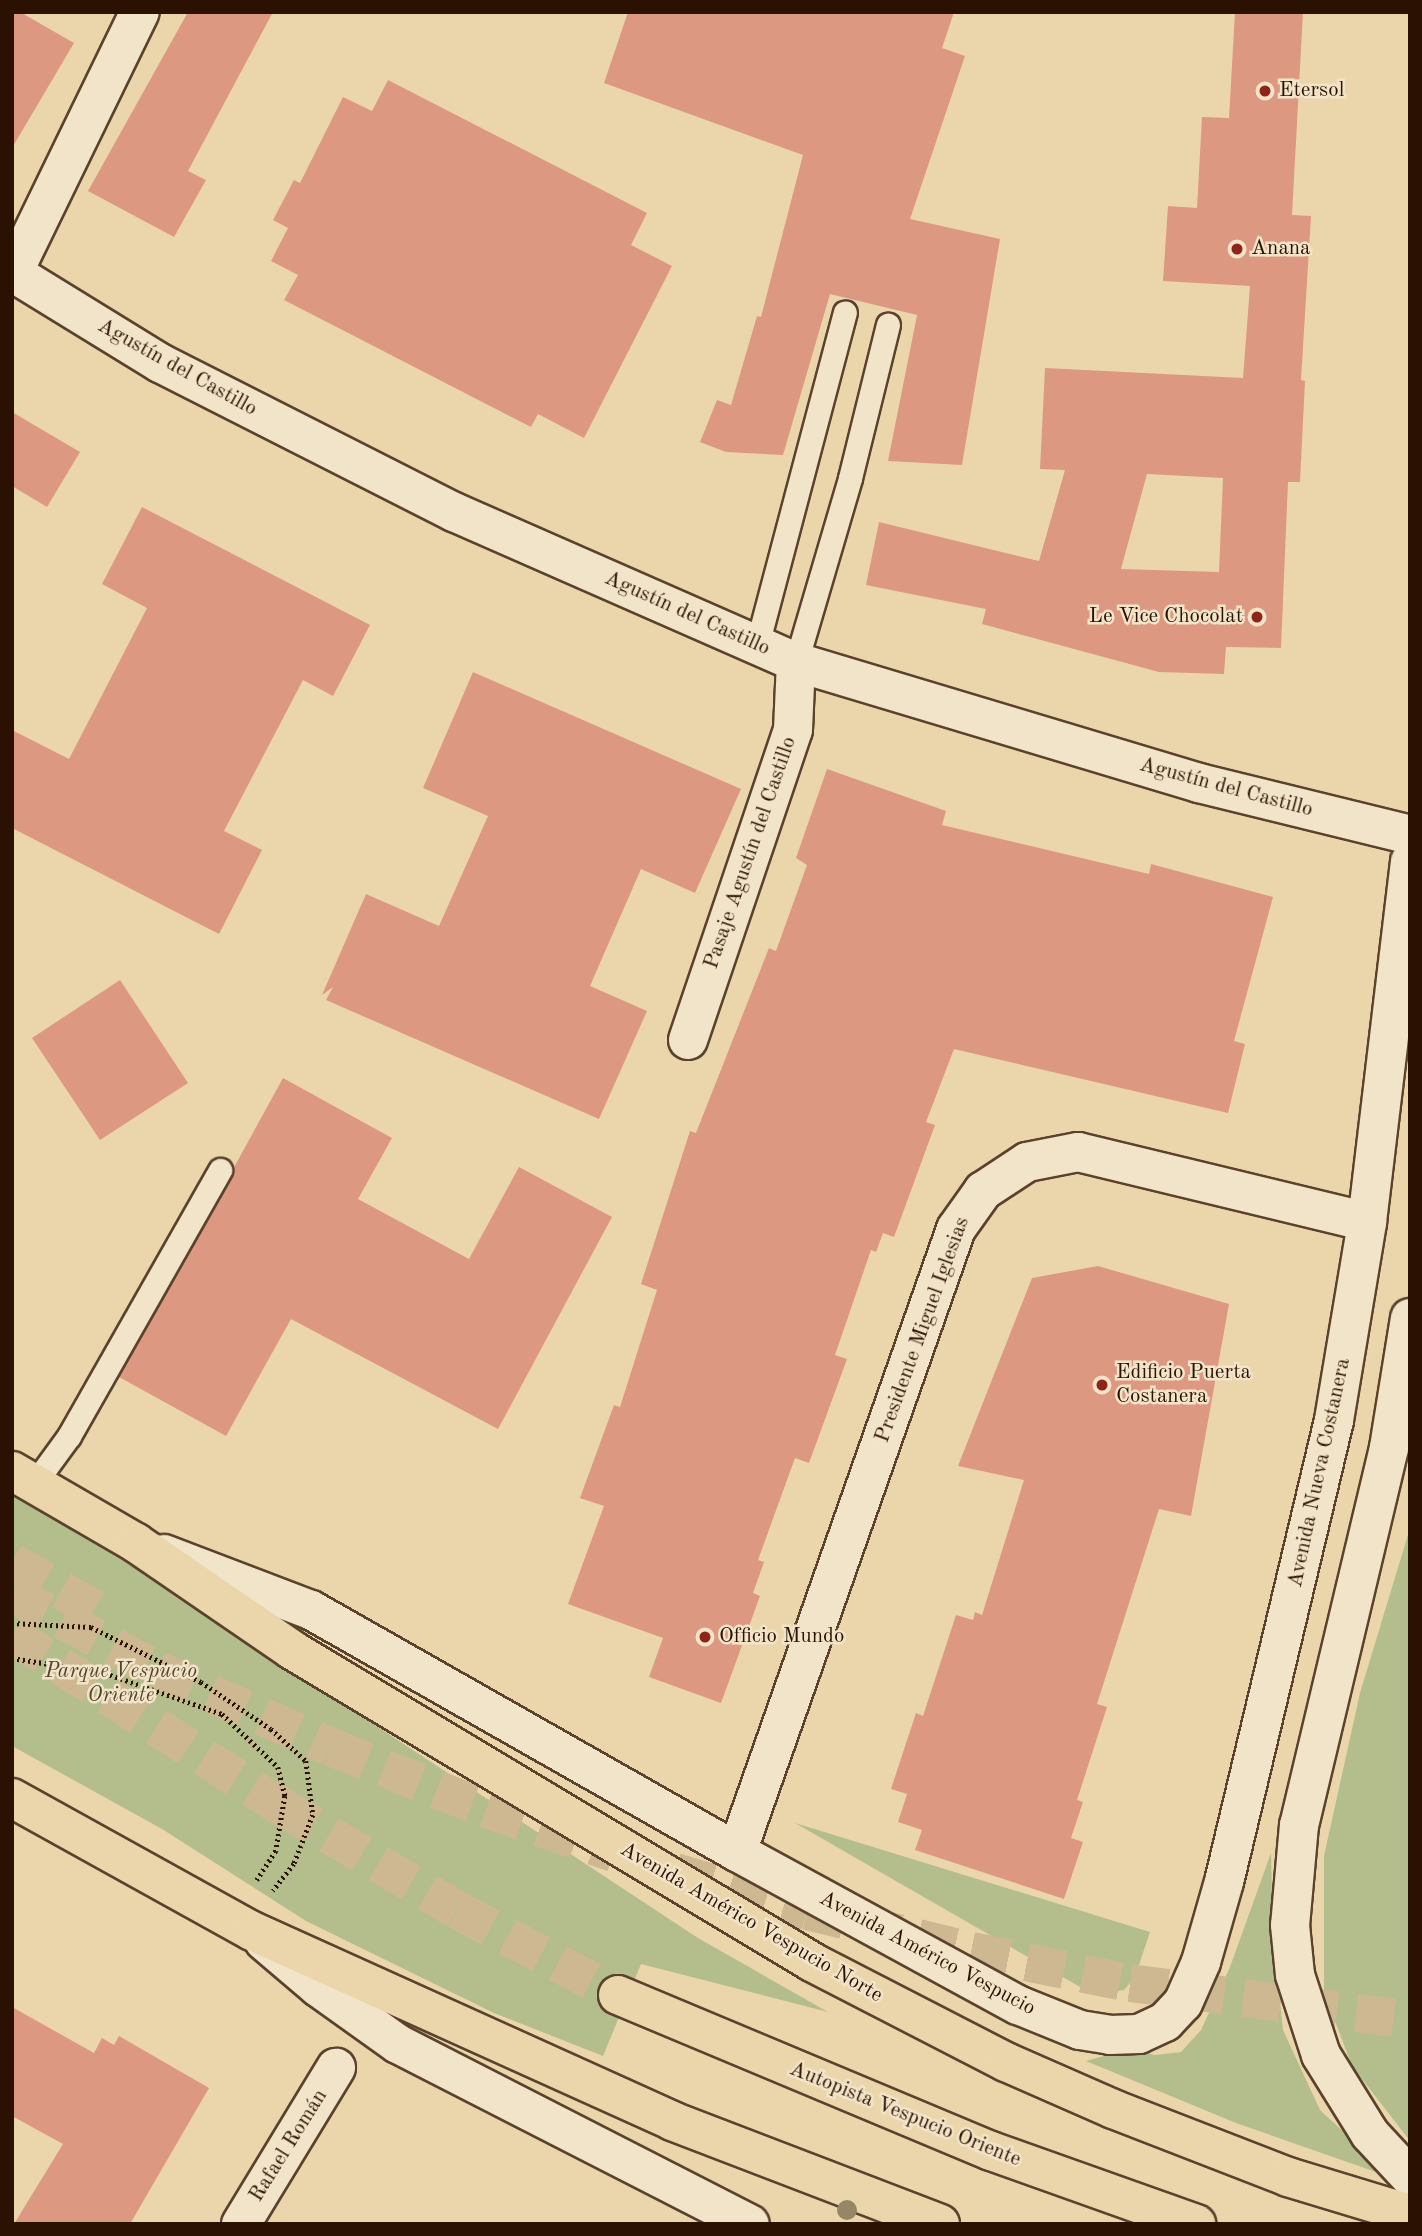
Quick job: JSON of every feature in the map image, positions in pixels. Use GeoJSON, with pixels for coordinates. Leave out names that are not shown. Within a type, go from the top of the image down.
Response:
{"type":"FeatureCollection","features":[{"type":"Feature","properties":{"kind":"main road","name":"Agustín del Castillo"},"geometry":{"type":"LineString","coordinates":[[139,12],[13,273],[160,363],[429,499],[796,662],[1199,783],[1410,835]]}},
{"type":"Feature","properties":{"kind":"main road","name":"Pasaje Agustín del Castillo"},"geometry":{"type":"LineString","coordinates":[[688,1041],[793,730],[796,662]]}},
{"type":"Feature","properties":{"kind":"main road","name":"Avenida Nueva Costanera"},"geometry":{"type":"LineString","coordinates":[[1124,2035],[1152,2029],[1175,2015],[1201,1962],[1315,1506],[1367,1222],[1410,862]]}},
{"type":"Feature","properties":{"kind":"main road","name":"Presidente Miguel Iglesias"},"geometry":{"type":"LineString","coordinates":[[737,1852],[956,1228],[983,1191],[1027,1162],[1078,1152],[1367,1222]]}},
{"type":"Feature","properties":{"kind":"main road"},"geometry":{"type":"LineString","coordinates":[[1410,1318],[1389,1448],[1299,1825],[1290,1925],[1295,1975],[1321,2055],[1363,2124],[1410,2177]]}},
{"type":"Feature","properties":{"kind":"main road"},"geometry":{"type":"LineString","coordinates":[[1389,1448],[1410,1402]]}},
{"type":"Feature","properties":{"kind":"main road","name":"Avenida Américo Vespucio Norte"},"geometry":{"type":"LineString","coordinates":[[23,1478],[136,1543],[292,1650],[812,1962],[1006,2062],[1113,2109],[1288,2178],[1410,2214]]}},
{"type":"Feature","properties":{"kind":"main road","name":"Avenida Américo Vespucio Norte"},"geometry":{"type":"LineString","coordinates":[[136,1543],[311,1610],[737,1852]]}},
{"type":"Feature","properties":{"kind":"main road"},"geometry":{"type":"LineString","coordinates":[[12,1798],[242,1925],[671,2121],[940,2224]]}},
{"type":"Feature","properties":{"kind":"main road","name":"Avenida Américo Vespucio"},"geometry":{"type":"LineString","coordinates":[[737,1852],[1018,2005],[1080,2029],[1124,2035]]}},
{"type":"Feature","properties":{"kind":"main road"},"geometry":{"type":"LineString","coordinates":[[242,1925],[318,1987],[398,2044],[750,2224]]}},
{"type":"Feature","properties":{"kind":"main road","name":"Autopista Vespucio Oriente"},"geometry":{"type":"LineString","coordinates":[[618,1996],[979,2146],[1196,2224]]}},
{"type":"Feature","properties":{"kind":"main road","name":"Rafael Román"},"geometry":{"type":"LineString","coordinates":[[241,2224],[336,2068]]}},
{"type":"Feature","properties":{"kind":"lane"},"geometry":{"type":"LineString","coordinates":[[757,645],[845,312]]}},
{"type":"Feature","properties":{"kind":"lane"},"geometry":{"type":"LineString","coordinates":[[796,662],[850,478],[888,325]]}},
{"type":"Feature","properties":{"kind":"lane"},"geometry":{"type":"LineString","coordinates":[[23,1478],[69,1436],[220,1170]]}},
{"type":"Feature","properties":{"kind":"path"},"geometry":{"type":"LineString","coordinates":[[12,1658],[106,1673],[222,1714],[278,1767],[285,1796],[276,1851],[242,1925]]}},
{"type":"Feature","properties":{"kind":"green space","name":"Parque Vespucio Oriente"},"geometry":{"type":"Polygon","coordinates":[[[12,1478],[155,1580],[698,1938],[828,2012],[641,1964],[603,2056],[494,2013],[306,1921],[162,1829],[12,1746],[12,1478]]]}},
{"type":"Feature","properties":{"kind":"green space"},"geometry":{"type":"Polygon","coordinates":[[[1410,1528],[1410,2141],[1352,2066],[1324,1992],[1324,1856],[1360,1693],[1410,1528]]]}},
{"type":"Feature","properties":{"kind":"green space"},"geometry":{"type":"Polygon","coordinates":[[[795,1823],[1150,1932],[1135,1977],[1124,1990],[1094,1995],[795,1823]]]}},
{"type":"Feature","properties":{"kind":"green space"},"geometry":{"type":"Polygon","coordinates":[[[1271,1853],[1273,1938],[1283,2030],[1320,2110],[1393,2178],[1236,2123],[1086,2061],[1129,2049],[1155,2055],[1181,2052],[1201,2030],[1230,1967],[1271,1853]]]}},
{"type":"Feature","properties":{"kind":"building"},"geometry":{"type":"Polygon","coordinates":[[[12,12],[20,12],[74,43],[12,148],[12,12]]]}},
{"type":"Feature","properties":{"kind":"building"},"geometry":{"type":"Polygon","coordinates":[[[188,12],[273,12],[188,171],[206,180],[174,237],[88,191],[188,12]]]}},
{"type":"Feature","properties":{"kind":"building"},"geometry":{"type":"Polygon","coordinates":[[[628,12],[954,12],[942,48],[965,56],[910,219],[1000,239],[962,465],[888,461],[917,315],[830,294],[783,455],[726,452],[700,442],[717,400],[731,405],[757,316],[761,317],[803,155],[604,83],[628,12]]]}},
{"type":"Feature","properties":{"kind":"building"},"geometry":{"type":"Polygon","coordinates":[[[1235,12],[1303,12],[1292,215],[1311,216],[1301,380],[1305,381],[1300,482],[1288,482],[1281,648],[1226,647],[1224,674],[1159,672],[982,624],[986,609],[866,585],[879,522],[1039,561],[1065,470],[1040,469],[1045,368],[1243,378],[1250,286],[1163,281],[1168,206],[1197,208],[1202,117],[1229,118],[1235,12]],[[1147,474],[1121,569],[1219,572],[1223,478],[1147,474]]]}},
{"type":"Feature","properties":{"kind":"building"},"geometry":{"type":"Polygon","coordinates":[[[388,80],[647,213],[631,245],[672,266],[584,438],[538,414],[531,427],[284,300],[298,275],[271,261],[288,228],[273,220],[294,180],[300,183],[343,97],[372,111],[388,80]]]}},
{"type":"Feature","properties":{"kind":"building"},"geometry":{"type":"Polygon","coordinates":[[[12,412],[80,452],[47,507],[12,486],[12,412]]]}},
{"type":"Feature","properties":{"kind":"building"},"geometry":{"type":"Polygon","coordinates":[[[142,507],[370,625],[333,696],[303,680],[224,831],[262,850],[219,934],[12,828],[12,730],[69,759],[147,608],[102,584],[142,507]]]}},
{"type":"Feature","properties":{"kind":"building"},"geometry":{"type":"Polygon","coordinates":[[[473,672],[741,789],[695,893],[641,869],[590,986],[647,1011],[599,1119],[326,1000],[333,987],[322,995],[366,894],[439,926],[488,816],[423,788],[473,672]]]}},
{"type":"Feature","properties":{"kind":"building"},"geometry":{"type":"Polygon","coordinates":[[[827,769],[946,811],[942,825],[1149,874],[1151,864],[1273,897],[1234,1041],[1245,1044],[1228,1113],[954,1049],[926,1122],[935,1125],[894,1237],[883,1233],[876,1252],[871,1250],[835,1355],[847,1359],[809,1463],[795,1458],[758,1560],[764,1562],[753,1593],[760,1596],[721,1703],[649,1677],[663,1638],[568,1604],[604,1506],[580,1498],[614,1405],[620,1407],[657,1290],[641,1284],[690,1131],[696,1133],[769,948],[776,951],[807,865],[796,858],[827,769]]]}},
{"type":"Feature","properties":{"kind":"building"},"geometry":{"type":"Polygon","coordinates":[[[120,980],[188,1083],[100,1140],[32,1038],[120,980]]]}},
{"type":"Feature","properties":{"kind":"building"},"geometry":{"type":"Polygon","coordinates":[[[283,1078],[392,1138],[358,1199],[469,1259],[519,1167],[612,1217],[498,1429],[291,1319],[226,1436],[119,1377],[283,1078]]]}},
{"type":"Feature","properties":{"kind":"building"},"geometry":{"type":"Polygon","coordinates":[[[1098,1266],[1229,1304],[1191,1516],[1159,1509],[1097,1704],[1107,1707],[1077,1800],[1083,1802],[1071,1838],[1083,1842],[1064,1899],[915,1850],[922,1830],[898,1822],[907,1794],[891,1789],[916,1713],[923,1716],[956,1615],[973,1620],[975,1612],[982,1615],[1024,1480],[958,1466],[1032,1278],[1098,1266]]]}},
{"type":"Feature","properties":{"kind":"building"},"geometry":{"type":"Polygon","coordinates":[[[12,2007],[94,2053],[102,2038],[114,2045],[119,2036],[209,2088],[130,2224],[14,2224],[63,2144],[12,2116],[12,2007]]]}},
{"type":"Feature","properties":{"kind":"tunnel"},"geometry":{"type":"LineString","coordinates":[[12,1562],[96,1610]]}},
{"type":"Feature","properties":{"kind":"tunnel"},"geometry":{"type":"LineString","coordinates":[[12,1594],[158,1670],[331,1747],[486,1809],[614,1853]]}},
{"type":"Feature","properties":{"kind":"tunnel"},"geometry":{"type":"LineString","coordinates":[[12,1635],[280,1806],[457,1910],[618,1995]]}},
{"type":"Feature","properties":{"kind":"tunnel"},"geometry":{"type":"LineString","coordinates":[[675,1872],[807,1911],[971,1951],[1130,1983],[1410,2020]]}},
{"type":"Feature","properties":{"kind":"place","name":"Etersol"},"geometry":{"type":"Point","coordinates":[1265,91]}},
{"type":"Feature","properties":{"kind":"place","name":"Anana"},"geometry":{"type":"Point","coordinates":[1237,249]}},
{"type":"Feature","properties":{"kind":"place","name":"Le Vice Chocolat"},"geometry":{"type":"Point","coordinates":[1257,617]}},
{"type":"Feature","properties":{"kind":"place","name":"Edificio Puerta Costanera"},"geometry":{"type":"Point","coordinates":[1102,1385]}},
{"type":"Feature","properties":{"kind":"place","name":"Officio Mundo"},"geometry":{"type":"Point","coordinates":[705,1637]}}]}
